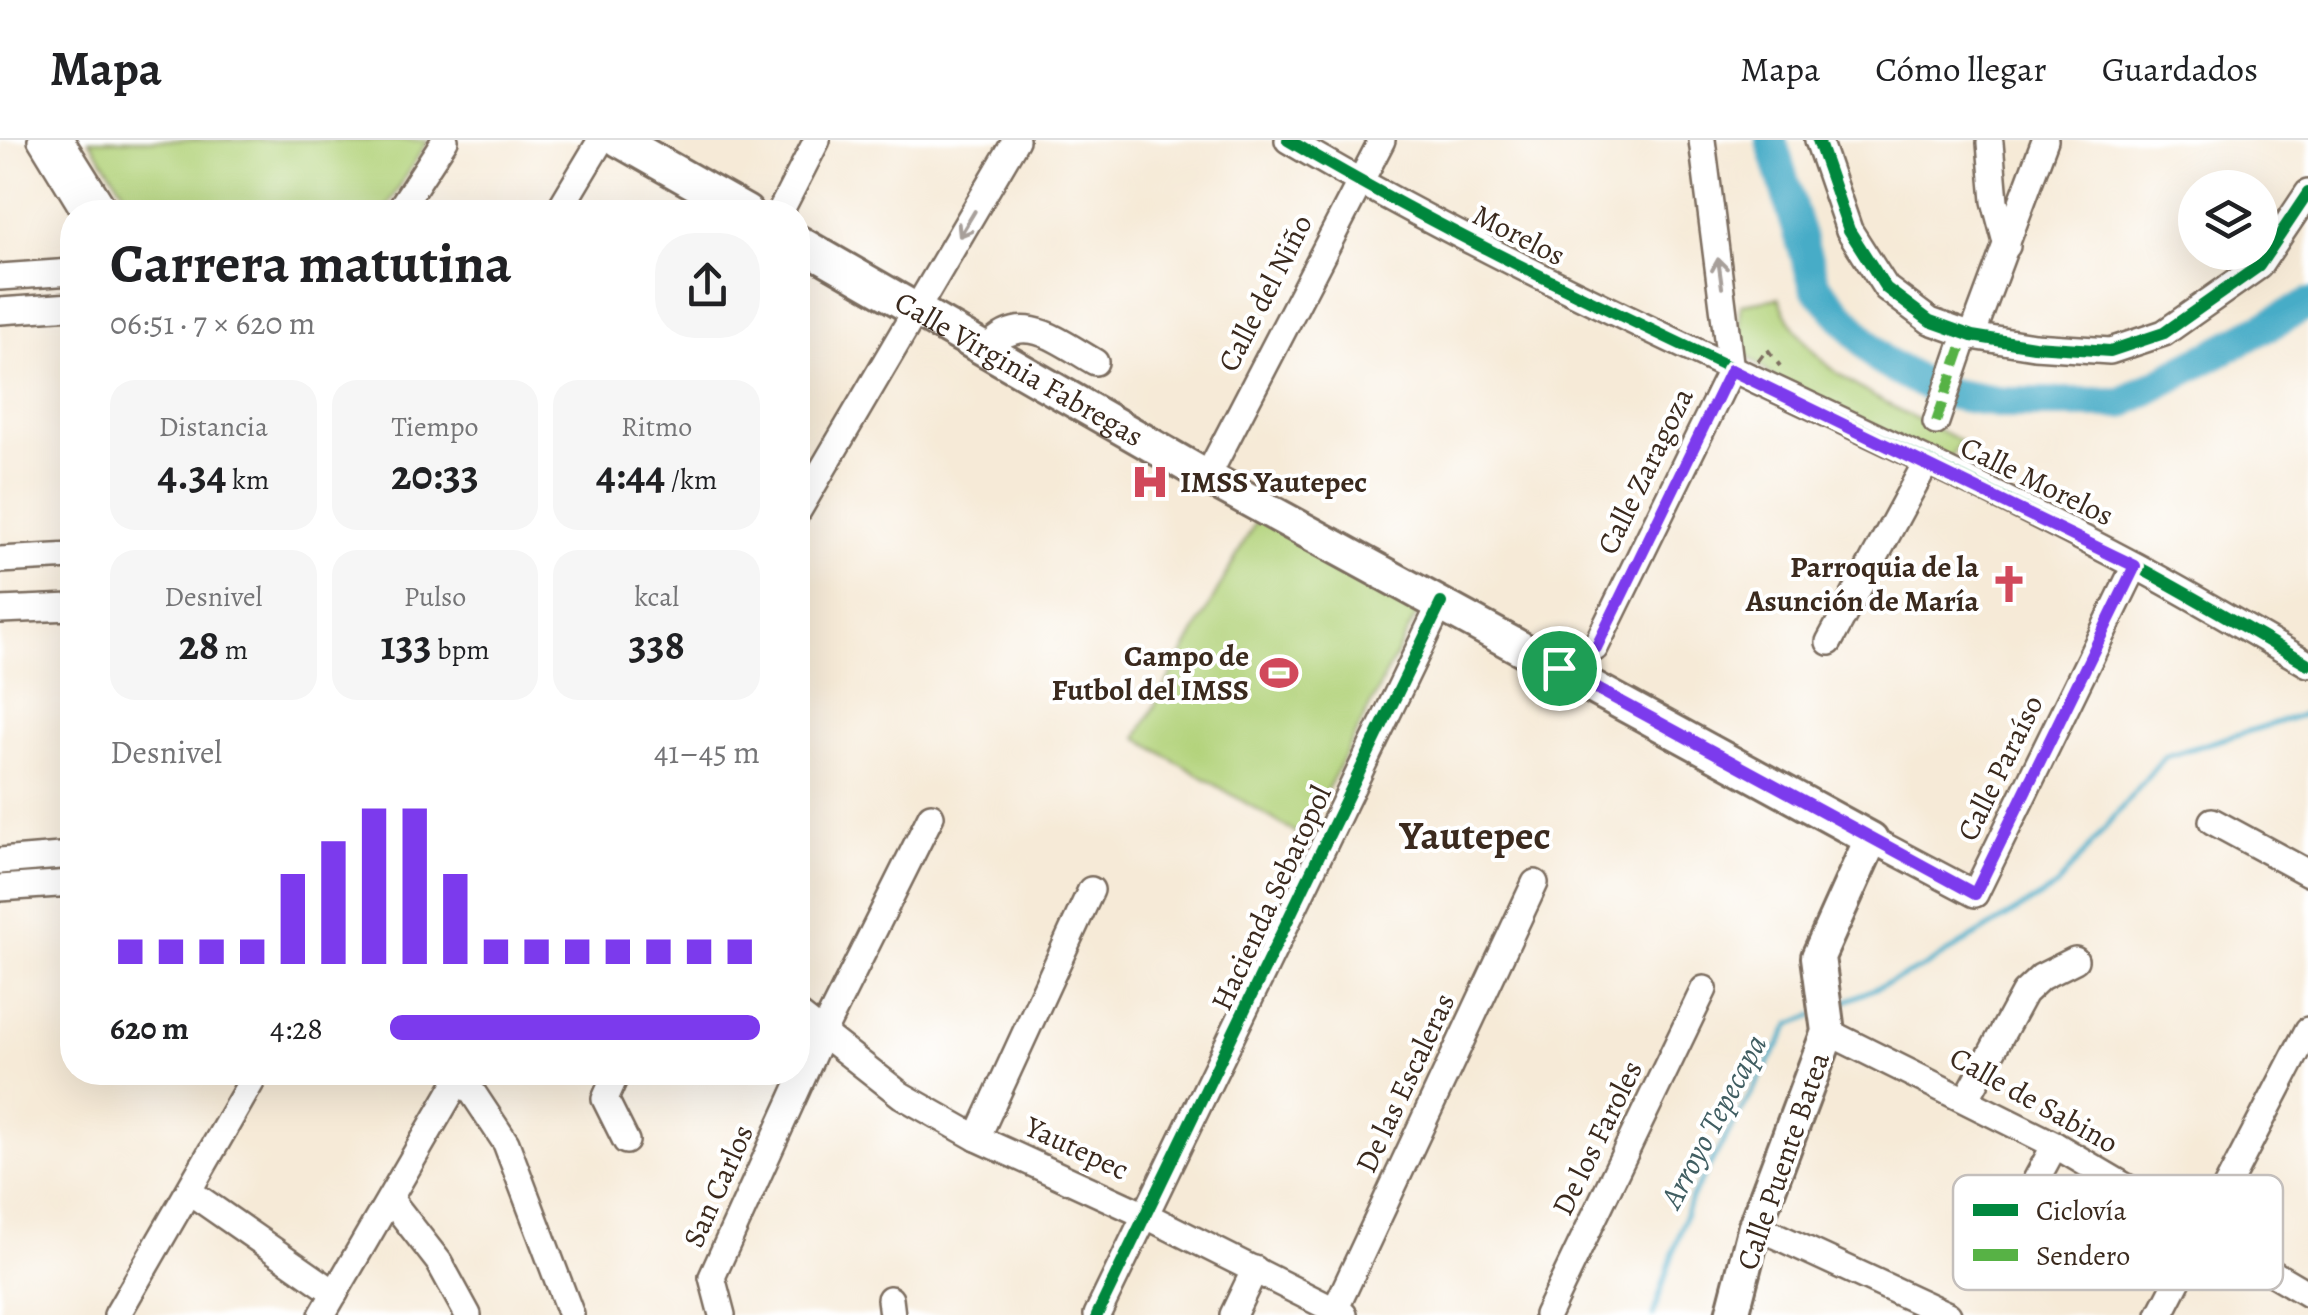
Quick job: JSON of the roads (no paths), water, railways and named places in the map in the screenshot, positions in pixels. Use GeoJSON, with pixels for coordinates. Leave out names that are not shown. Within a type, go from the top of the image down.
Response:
{"type":"FeatureCollection","features":[{"type":"Feature","properties":{"kind":"main road"},"geometry":{"type":"LineString","coordinates":[[618,140],[725,200]]}},
{"type":"Feature","properties":{"kind":"main road","name":"Calle Virginia Fabregas"},"geometry":{"type":"LineString","coordinates":[[810,249],[1206,477],[1871,839]]}},
{"type":"Feature","properties":{"kind":"main road","name":"Calle Puente Batea"},"geometry":{"type":"LineString","coordinates":[[1732,1315],[1756,1226],[1828,1024],[1818,957],[1871,839]]}},
{"type":"Feature","properties":{"kind":"street"},"geometry":{"type":"LineString","coordinates":[[42,140],[79,200]]}},
{"type":"Feature","properties":{"kind":"street"},"geometry":{"type":"LineString","coordinates":[[61,140],[98,200]]}},
{"type":"Feature","properties":{"kind":"street"},"geometry":{"type":"LineString","coordinates":[[406,200],[445,140]]}},
{"type":"Feature","properties":{"kind":"street"},"geometry":{"type":"LineString","coordinates":[[565,200],[601,140]]}},
{"type":"Feature","properties":{"kind":"street"},"geometry":{"type":"LineString","coordinates":[[786,200],[817,140]]}},
{"type":"Feature","properties":{"kind":"street"},"geometry":{"type":"LineString","coordinates":[[810,491],[1016,140]]}},
{"type":"Feature","properties":{"kind":"street","name":"Morelos"},"geometry":{"type":"LineString","coordinates":[[1288,140],[1359,182],[1731,370]]}},
{"type":"Feature","properties":{"kind":"street","name":"Calle del Niño"},"geometry":{"type":"LineString","coordinates":[[1206,477],[1382,140]]}},
{"type":"Feature","properties":{"kind":"street","name":"Calle Zaragoza"},"geometry":{"type":"LineString","coordinates":[[1593,688],[1596,648],[1731,370],[1702,140]]}},
{"type":"Feature","properties":{"kind":"street"},"geometry":{"type":"LineString","coordinates":[[1818,140],[1848,230],[1886,288],[1930,321],[1967,342],[2110,350],[2164,333],[2259,266],[2307,197]]}},
{"type":"Feature","properties":{"kind":"street"},"geometry":{"type":"LineString","coordinates":[[1936,422],[2007,246],[2044,140]]}},
{"type":"Feature","properties":{"kind":"street"},"geometry":{"type":"LineString","coordinates":[[1990,143],[1995,201],[2007,246]]}},
{"type":"Feature","properties":{"kind":"street"},"geometry":{"type":"LineString","coordinates":[[0,277],[60,273]]}},
{"type":"Feature","properties":{"kind":"street"},"geometry":{"type":"LineString","coordinates":[[0,311],[60,307]]}},
{"type":"Feature","properties":{"kind":"street"},"geometry":{"type":"LineString","coordinates":[[988,348],[1000,334],[1015,328],[1038,330],[1095,362]]}},
{"type":"Feature","properties":{"kind":"street","name":"Calle Morelos"},"geometry":{"type":"LineString","coordinates":[[1731,370],[2135,566],[2308,664]]}},
{"type":"Feature","properties":{"kind":"street"},"geometry":{"type":"LineString","coordinates":[[1829,642],[1926,463]]}},
{"type":"Feature","properties":{"kind":"street"},"geometry":{"type":"LineString","coordinates":[[0,560],[60,557]]}},
{"type":"Feature","properties":{"kind":"street","name":"Calle Paraíso"},"geometry":{"type":"LineString","coordinates":[[1871,839],[1975,894],[2135,566]]}},
{"type":"Feature","properties":{"kind":"street","name":"Hacienda Sebatopol"},"geometry":{"type":"LineString","coordinates":[[1097,1315],[1441,603]]}},
{"type":"Feature","properties":{"kind":"street"},"geometry":{"type":"LineString","coordinates":[[0,610],[60,608]]}},
{"type":"Feature","properties":{"kind":"street"},"geometry":{"type":"LineString","coordinates":[[1559,668],[1596,648]]}},
{"type":"Feature","properties":{"kind":"street","name":"San Carlos"},"geometry":{"type":"LineString","coordinates":[[810,1061],[931,816]]}},
{"type":"Feature","properties":{"kind":"street"},"geometry":{"type":"LineString","coordinates":[[2212,821],[2308,873]]}},
{"type":"Feature","properties":{"kind":"street"},"geometry":{"type":"LineString","coordinates":[[0,860],[60,856]]}},
{"type":"Feature","properties":{"kind":"street","name":"De las Escaleras"},"geometry":{"type":"LineString","coordinates":[[1340,1313],[1534,883]]}},
{"type":"Feature","properties":{"kind":"street"},"geometry":{"type":"LineString","coordinates":[[0,888],[60,884]]}},
{"type":"Feature","properties":{"kind":"street"},"geometry":{"type":"LineString","coordinates":[[977,1138],[1090,890]]}},
{"type":"Feature","properties":{"kind":"street"},"geometry":{"type":"LineString","coordinates":[[1967,1098],[2024,993],[2041,977],[2075,960]]}},
{"type":"Feature","properties":{"kind":"street","name":"De los Faroles"},"geometry":{"type":"LineString","coordinates":[[1548,1315],[1704,989]]}},
{"type":"Feature","properties":{"kind":"street","name":"Yautepec"},"geometry":{"type":"LineString","coordinates":[[810,1023],[901,1094],[977,1138],[1148,1216],[1340,1313]]}},
{"type":"Feature","properties":{"kind":"street","name":"Calle de Sabino"},"geometry":{"type":"LineString","coordinates":[[1828,1024],[2104,1175]]}},
{"type":"Feature","properties":{"kind":"street"},"geometry":{"type":"LineString","coordinates":[[2232,1175],[2308,1030]]}},
{"type":"Feature","properties":{"kind":"street"},"geometry":{"type":"LineString","coordinates":[[117,1315],[250,1085]]}},
{"type":"Feature","properties":{"kind":"street"},"geometry":{"type":"LineString","coordinates":[[190,1192],[328,1304],[455,1085]]}},
{"type":"Feature","properties":{"kind":"street"},"geometry":{"type":"LineString","coordinates":[[468,1085],[506,1144],[571,1315]]}},
{"type":"Feature","properties":{"kind":"street"},"geometry":{"type":"LineString","coordinates":[[611,1085],[605,1099],[626,1142]]}},
{"type":"Feature","properties":{"kind":"street","name":"San Carlos"},"geometry":{"type":"LineString","coordinates":[[722,1315],[712,1277],[799,1085]]}},
{"type":"Feature","properties":{"kind":"street"},"geometry":{"type":"LineString","coordinates":[[2039,1175],[2055,1145]]}},
{"type":"Feature","properties":{"kind":"street"},"geometry":{"type":"LineString","coordinates":[[390,1200],[439,1262],[468,1315]]}},
{"type":"Feature","properties":{"kind":"street"},"geometry":{"type":"LineString","coordinates":[[1756,1226],[1948,1315]]}},
{"type":"Feature","properties":{"kind":"street"},"geometry":{"type":"LineString","coordinates":[[1232,1315],[1255,1269]]}},
{"type":"Feature","properties":{"kind":"street","name":"Calle de Sabino"},"geometry":{"type":"LineString","coordinates":[[2283,1280],[2308,1294]]}},
{"type":"Feature","properties":{"kind":"street"},"geometry":{"type":"LineString","coordinates":[[2160,1315],[2173,1290]]}},
{"type":"Feature","properties":{"kind":"waterway"},"geometry":{"type":"LineString","coordinates":[[1771,140],[1815,286],[1882,361],[1939,392],[2003,403],[2122,403],[2308,304]]}},
{"type":"Feature","properties":{"kind":"waterway","name":"Arroyo Tepecapa"},"geometry":{"type":"LineString","coordinates":[[1837,1005],[1924,967],[2056,887],[2164,757],[2308,713]]}},
{"type":"Feature","properties":{"kind":"waterway","name":"Arroyo Tepecapa"},"geometry":{"type":"LineString","coordinates":[[1653,1315],[1691,1198],[1791,1024],[1813,1015]]}},
{"type":"Feature","properties":{"kind":"place","name":"IMSS Yautepec"},"geometry":{"type":"Point","coordinates":[1150,482]}},
{"type":"Feature","properties":{"kind":"place","name":"Parroquia de la Asunción de María"},"geometry":{"type":"Point","coordinates":[2009,584]}},
{"type":"Feature","properties":{"kind":"place","name":"Campo de Futbol del IMSS"},"geometry":{"type":"Point","coordinates":[1279,673]}},
{"type":"Feature","properties":{"kind":"district","name":"Yautepec"},"geometry":{"type":"Point","coordinates":[1475,835]}}]}
